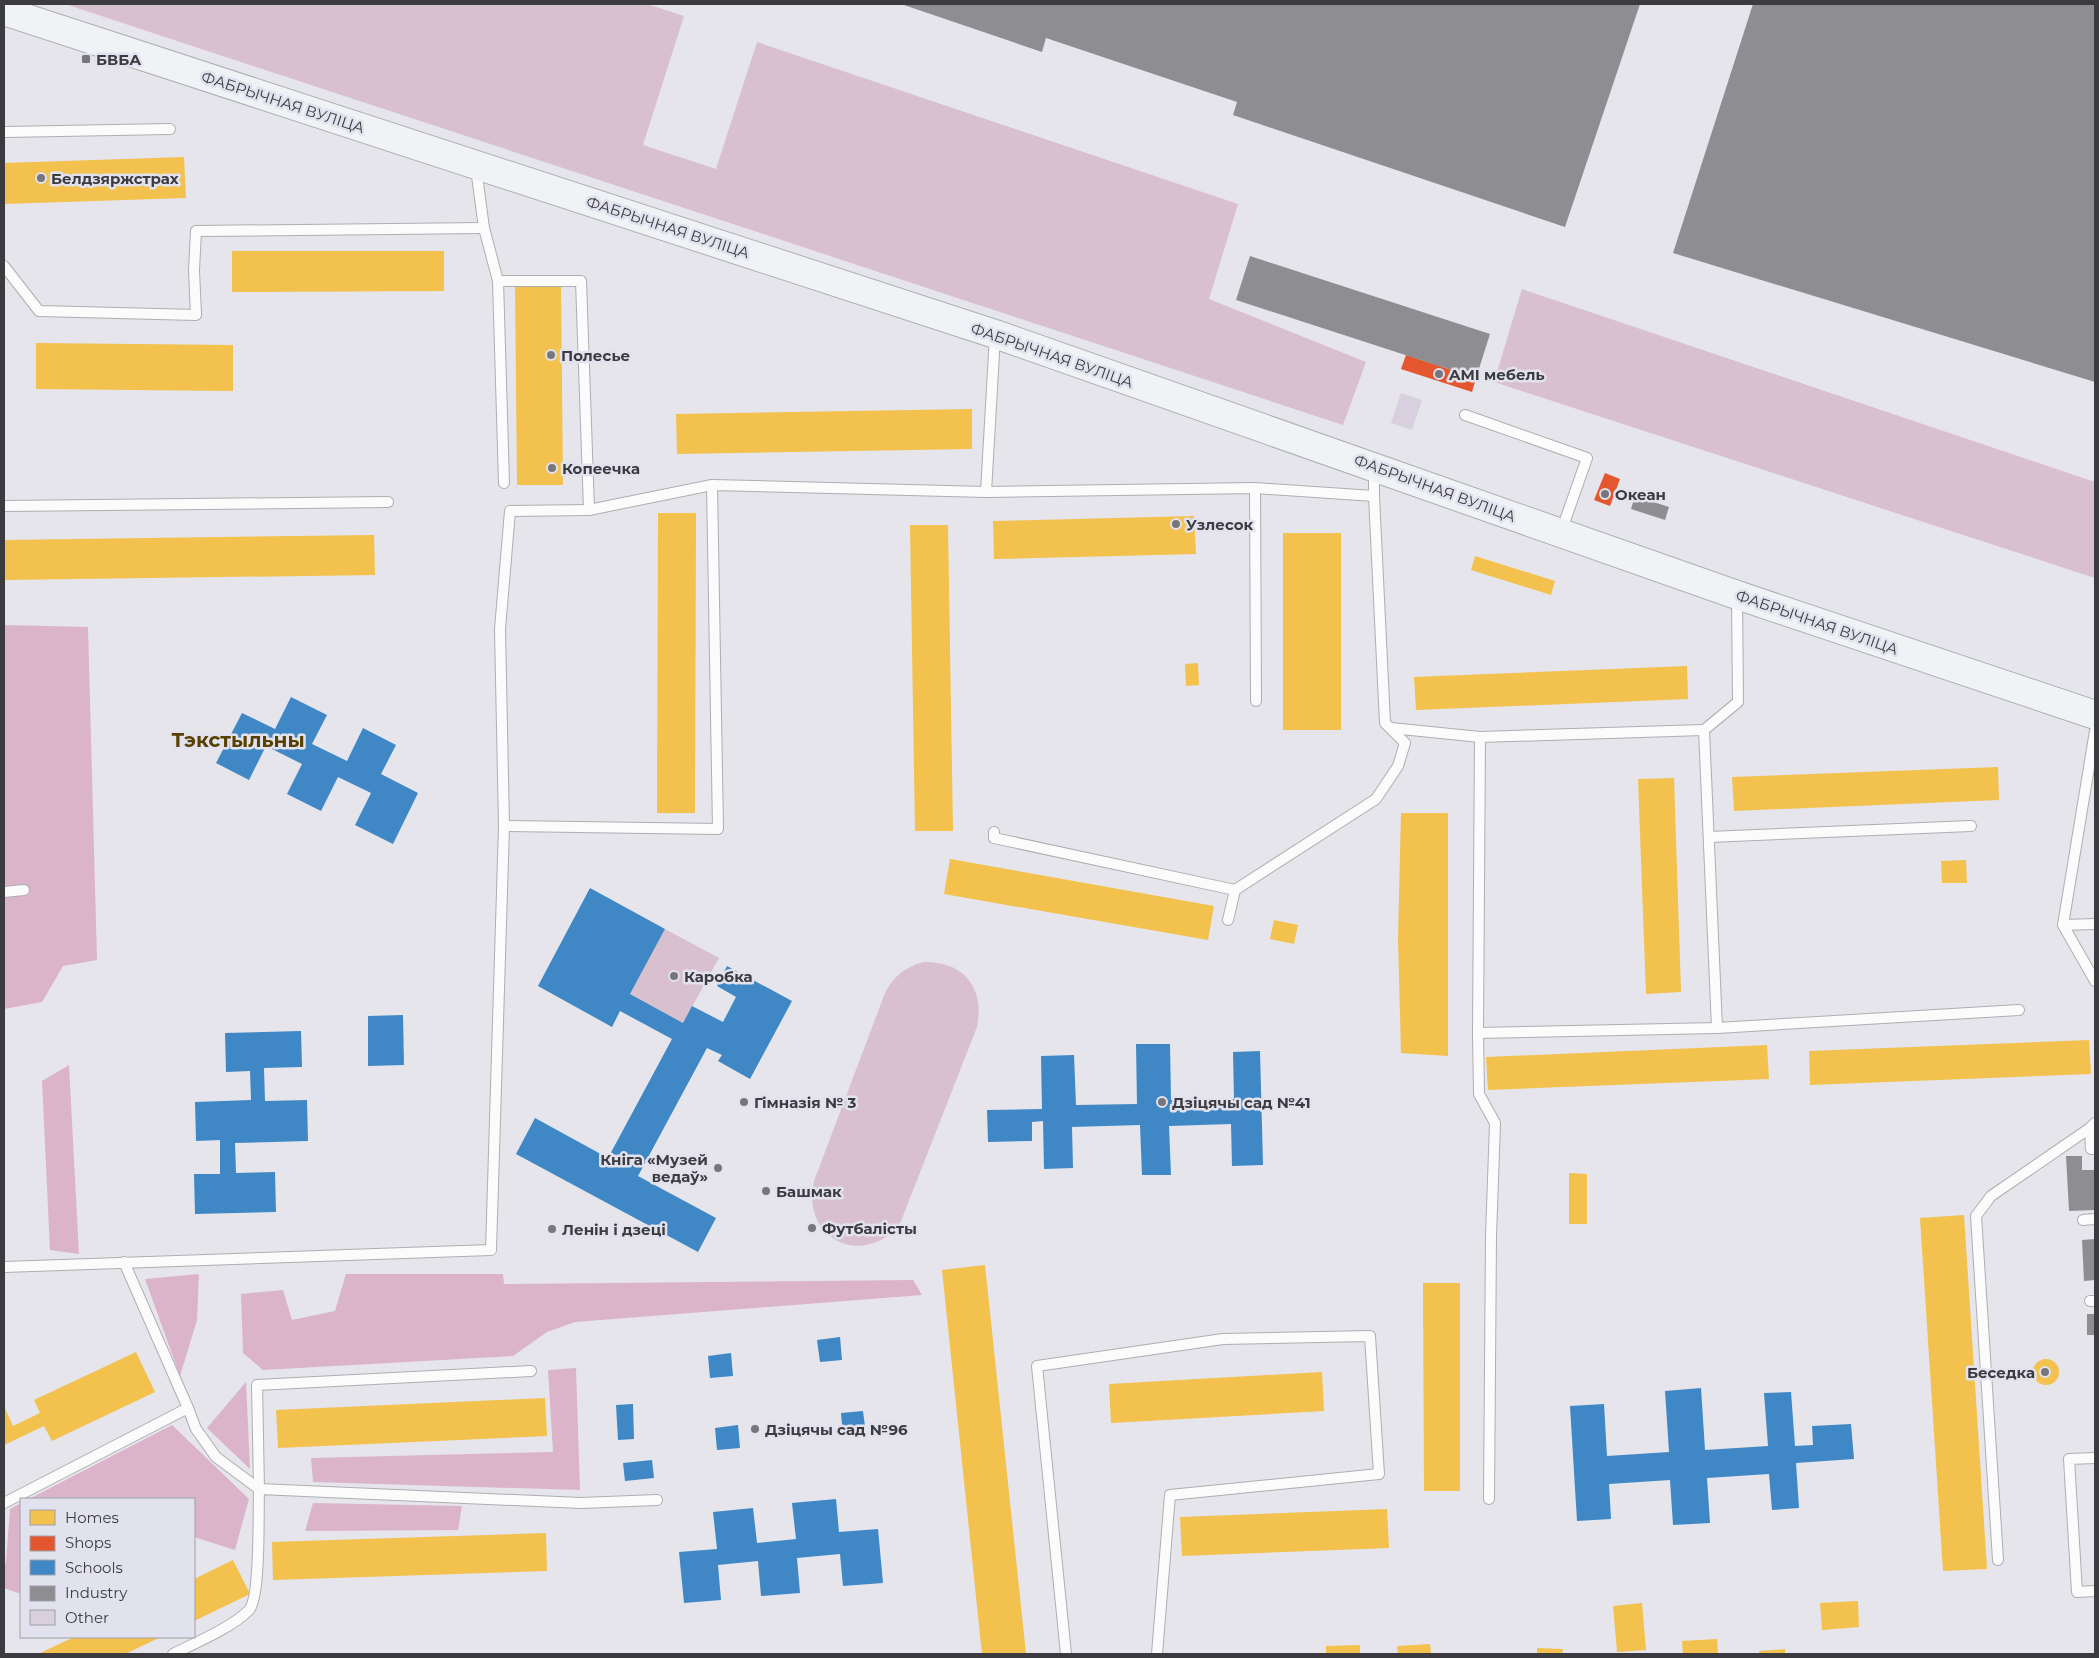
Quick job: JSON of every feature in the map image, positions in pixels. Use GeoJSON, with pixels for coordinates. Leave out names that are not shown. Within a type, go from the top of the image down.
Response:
{"type":"FeatureCollection","features":[{"type":"Feature","properties":{"kind":"main road","name":"ФАБРЫЧНАЯ ВУЛІЦА"},"geometry":{"type":"LineString","coordinates":[[4,11],[995,334],[1737,595],[2095,715]]}},
{"type":"Feature","properties":{"kind":"lane"},"geometry":{"type":"LineString","coordinates":[[4,132],[170,129]]}},
{"type":"Feature","properties":{"kind":"lane"},"geometry":{"type":"LineString","coordinates":[[476,165],[484,228],[498,281],[504,482]]}},
{"type":"Feature","properties":{"kind":"lane"},"geometry":{"type":"LineString","coordinates":[[4,266],[39,311],[196,315],[194,270],[196,231],[484,228]]}},
{"type":"Feature","properties":{"kind":"lane"},"geometry":{"type":"LineString","coordinates":[[498,281],[582,281],[589,510]]}},
{"type":"Feature","properties":{"kind":"lane"},"geometry":{"type":"LineString","coordinates":[[986,492],[995,334]]}},
{"type":"Feature","properties":{"kind":"lane"},"geometry":{"type":"LineString","coordinates":[[1465,415],[1587,458],[1561,533]]}},
{"type":"Feature","properties":{"kind":"lane"},"geometry":{"type":"LineString","coordinates":[[1228,920],[1235,890],[1376,799],[1398,766],[1405,743],[1385,723],[1374,467]]}},
{"type":"Feature","properties":{"kind":"lane"},"geometry":{"type":"LineString","coordinates":[[504,826],[718,829],[712,485]]}},
{"type":"Feature","properties":{"kind":"lane"},"geometry":{"type":"LineString","coordinates":[[4,1267],[491,1250],[504,826],[500,629],[510,512],[589,510],[712,485],[986,492],[1255,488],[1374,496]]}},
{"type":"Feature","properties":{"kind":"lane"},"geometry":{"type":"LineString","coordinates":[[1255,488],[1256,701]]}},
{"type":"Feature","properties":{"kind":"lane"},"geometry":{"type":"LineString","coordinates":[[4,506],[388,502]]}},
{"type":"Feature","properties":{"kind":"lane"},"geometry":{"type":"LineString","coordinates":[[1391,728],[1480,737],[1704,730],[1738,702],[1737,595]]}},
{"type":"Feature","properties":{"kind":"lane"},"geometry":{"type":"LineString","coordinates":[[1704,730],[1717,1028]]}},
{"type":"Feature","properties":{"kind":"lane"},"geometry":{"type":"LineString","coordinates":[[2095,731],[2063,925],[2095,981]]}},
{"type":"Feature","properties":{"kind":"lane"},"geometry":{"type":"LineString","coordinates":[[1480,737],[1479,1094],[1495,1122],[1491,1236],[1489,1499]]}},
{"type":"Feature","properties":{"kind":"lane"},"geometry":{"type":"LineString","coordinates":[[1709,837],[1971,826]]}},
{"type":"Feature","properties":{"kind":"lane"},"geometry":{"type":"LineString","coordinates":[[994,832],[994,838],[1235,890]]}},
{"type":"Feature","properties":{"kind":"lane"},"geometry":{"type":"LineString","coordinates":[[4,892],[24,890]]}},
{"type":"Feature","properties":{"kind":"lane"},"geometry":{"type":"LineString","coordinates":[[2063,925],[2095,924]]}},
{"type":"Feature","properties":{"kind":"lane"},"geometry":{"type":"LineString","coordinates":[[1478,1033],[1717,1028],[2019,1010]]}},
{"type":"Feature","properties":{"kind":"lane"},"geometry":{"type":"LineString","coordinates":[[2092,1125],[2091,1149],[2095,1149]]}},
{"type":"Feature","properties":{"kind":"lane"},"geometry":{"type":"LineString","coordinates":[[1998,1560],[1976,1216],[1991,1196],[2092,1125]]}},
{"type":"Feature","properties":{"kind":"lane"},"geometry":{"type":"LineString","coordinates":[[2083,1220],[2095,1219]]}},
{"type":"Feature","properties":{"kind":"lane"},"geometry":{"type":"LineString","coordinates":[[124,1262],[196,1429],[216,1457],[259,1489],[581,1503],[657,1500]]}},
{"type":"Feature","properties":{"kind":"lane"},"geometry":{"type":"LineString","coordinates":[[1066,1654],[1036,1366],[1223,1339],[1370,1336],[1379,1474],[1170,1494],[1157,1654]]}},
{"type":"Feature","properties":{"kind":"lane"},"geometry":{"type":"LineString","coordinates":[[173,1654],[228,1626],[250,1609],[256,1586],[259,1489],[257,1385],[531,1371]]}},
{"type":"Feature","properties":{"kind":"lane"},"geometry":{"type":"LineString","coordinates":[[4,1503],[188,1408]]}},
{"type":"Feature","properties":{"kind":"lane"},"geometry":{"type":"LineString","coordinates":[[2095,1458],[2069,1459],[2077,1592],[2095,1591]]}},
{"type":"Feature","properties":{"kind":"shaded area"},"geometry":{"type":"Polygon","coordinates":[[[65,4],[647,4],[684,16],[643,145],[716,169],[757,42],[1238,204],[1209,299],[1366,362],[1343,425],[65,4]]]}},
{"type":"Feature","properties":{"kind":"shaded area"},"geometry":{"type":"Polygon","coordinates":[[[1522,289],[2095,482],[2095,578],[1494,382],[1522,289]]]}},
{"type":"Feature","properties":{"kind":"shaded area"},"geometry":{"type":"Polygon","coordinates":[[[4,625],[88,627],[97,960],[63,966],[42,1002],[4,1009],[4,625]]]}},
{"type":"Feature","properties":{"kind":"shaded area","name":"Каробка"},"geometry":{"type":"Polygon","coordinates":[[[665,929],[719,958],[683,1023],[630,994],[665,929]]]}},
{"type":"Feature","properties":{"kind":"shaded area"},"geometry":{"type":"Polygon","coordinates":[[[923,962],[949,966],[968,979],[978,1000],[977,1027],[899,1226],[884,1238],[867,1245],[852,1245],[837,1241],[825,1231],[816,1218],[812,1201],[814,1181],[885,993],[900,973],[923,962]]]}},
{"type":"Feature","properties":{"kind":"shaded area"},"geometry":{"type":"Polygon","coordinates":[[[69,1065],[79,1254],[50,1250],[42,1081],[69,1065]]]}},
{"type":"Feature","properties":{"kind":"shaded area"},"geometry":{"type":"Polygon","coordinates":[[[199,1274],[197,1320],[180,1376],[145,1279],[199,1274]]]}},
{"type":"Feature","properties":{"kind":"shaded area"},"geometry":{"type":"Polygon","coordinates":[[[346,1274],[503,1274],[504,1284],[913,1280],[922,1295],[575,1322],[547,1332],[513,1356],[263,1370],[243,1353],[241,1294],[283,1290],[292,1320],[335,1311],[346,1274]]]}},
{"type":"Feature","properties":{"kind":"shaded area"},"geometry":{"type":"Polygon","coordinates":[[[576,1368],[580,1490],[313,1482],[311,1458],[553,1452],[548,1370],[576,1368]]]}},
{"type":"Feature","properties":{"kind":"shaded area"},"geometry":{"type":"Polygon","coordinates":[[[246,1382],[250,1469],[207,1428],[246,1382]]]}},
{"type":"Feature","properties":{"kind":"shaded area"},"geometry":{"type":"Polygon","coordinates":[[[172,1425],[249,1499],[235,1550],[195,1537],[195,1498],[31,1498],[172,1425]]]}},
{"type":"Feature","properties":{"kind":"shaded area"},"geometry":{"type":"Polygon","coordinates":[[[313,1503],[462,1506],[458,1530],[305,1531],[313,1503]]]}},
{"type":"Feature","properties":{"kind":"shaded area"},"geometry":{"type":"Polygon","coordinates":[[[20,1504],[20,1594],[4,1588],[4,1567],[10,1509],[20,1504]]]}},
{"type":"Feature","properties":{"kind":"building: Homes"},"geometry":{"type":"Polygon","coordinates":[[[184,157],[186,198],[4,204],[4,163],[184,157]]]}},
{"type":"Feature","properties":{"kind":"building: Homes"},"geometry":{"type":"Polygon","coordinates":[[[232,251],[444,251],[444,291],[232,292],[232,251]]]}},
{"type":"Feature","properties":{"kind":"building: Homes"},"geometry":{"type":"Polygon","coordinates":[[[515,285],[561,285],[563,485],[517,485],[515,285]]]}},
{"type":"Feature","properties":{"kind":"building: Homes"},"geometry":{"type":"Polygon","coordinates":[[[36,343],[233,345],[233,391],[36,389],[36,343]]]}},
{"type":"Feature","properties":{"kind":"building: Homes"},"geometry":{"type":"Polygon","coordinates":[[[972,409],[972,449],[677,454],[676,414],[972,409]]]}},
{"type":"Feature","properties":{"kind":"building: Homes"},"geometry":{"type":"Polygon","coordinates":[[[658,513],[696,513],[695,813],[657,813],[658,513]]]}},
{"type":"Feature","properties":{"kind":"building: Homes"},"geometry":{"type":"Polygon","coordinates":[[[1194,516],[1196,554],[994,559],[993,521],[1194,516]]]}},
{"type":"Feature","properties":{"kind":"building: Homes"},"geometry":{"type":"Polygon","coordinates":[[[910,525],[948,525],[953,831],[915,831],[910,525]]]}},
{"type":"Feature","properties":{"kind":"building: Homes"},"geometry":{"type":"Polygon","coordinates":[[[1283,533],[1341,533],[1341,730],[1283,730],[1283,533]]]}},
{"type":"Feature","properties":{"kind":"building: Homes"},"geometry":{"type":"Polygon","coordinates":[[[374,535],[375,575],[4,580],[4,540],[374,535]]]}},
{"type":"Feature","properties":{"kind":"building: Homes"},"geometry":{"type":"Polygon","coordinates":[[[1475,556],[1555,581],[1551,595],[1471,570],[1475,556]]]}},
{"type":"Feature","properties":{"kind":"building: Homes"},"geometry":{"type":"Polygon","coordinates":[[[1198,663],[1199,685],[1186,686],[1185,664],[1198,663]]]}},
{"type":"Feature","properties":{"kind":"building: Homes"},"geometry":{"type":"Polygon","coordinates":[[[1687,666],[1688,699],[1416,710],[1414,677],[1687,666]]]}},
{"type":"Feature","properties":{"kind":"building: Homes"},"geometry":{"type":"Polygon","coordinates":[[[1998,767],[1999,800],[1734,811],[1732,777],[1998,767]]]}},
{"type":"Feature","properties":{"kind":"building: Homes"},"geometry":{"type":"Polygon","coordinates":[[[1674,778],[1681,992],[1646,994],[1638,779],[1674,778]]]}},
{"type":"Feature","properties":{"kind":"building: Homes"},"geometry":{"type":"Polygon","coordinates":[[[1401,813],[1448,813],[1448,1056],[1401,1053],[1398,938],[1401,813]]]}},
{"type":"Feature","properties":{"kind":"building: Homes"},"geometry":{"type":"Polygon","coordinates":[[[950,859],[1214,906],[1208,940],[944,894],[950,859]]]}},
{"type":"Feature","properties":{"kind":"building: Homes"},"geometry":{"type":"Polygon","coordinates":[[[1966,860],[1967,883],[1942,883],[1941,861],[1966,860]]]}},
{"type":"Feature","properties":{"kind":"building: Homes"},"geometry":{"type":"Polygon","coordinates":[[[1274,920],[1298,925],[1294,944],[1270,939],[1274,920]]]}},
{"type":"Feature","properties":{"kind":"building: Homes"},"geometry":{"type":"Polygon","coordinates":[[[2089,1040],[2091,1074],[1810,1085],[1809,1051],[2089,1040]]]}},
{"type":"Feature","properties":{"kind":"building: Homes"},"geometry":{"type":"Polygon","coordinates":[[[1767,1045],[1769,1079],[1488,1090],[1486,1057],[1767,1045]]]}},
{"type":"Feature","properties":{"kind":"building: Homes"},"geometry":{"type":"Polygon","coordinates":[[[1569,1173],[1587,1174],[1587,1224],[1569,1224],[1569,1173]]]}},
{"type":"Feature","properties":{"kind":"building: Homes"},"geometry":{"type":"Polygon","coordinates":[[[1964,1215],[1987,1569],[1943,1571],[1920,1218],[1964,1215]]]}},
{"type":"Feature","properties":{"kind":"building: Homes"},"geometry":{"type":"Polygon","coordinates":[[[985,1265],[1026,1654],[982,1654],[942,1270],[985,1265]]]}},
{"type":"Feature","properties":{"kind":"building: Homes"},"geometry":{"type":"Polygon","coordinates":[[[1423,1283],[1460,1283],[1460,1491],[1424,1491],[1423,1283]]]}},
{"type":"Feature","properties":{"kind":"building: Homes"},"geometry":{"type":"Polygon","coordinates":[[[136,1352],[155,1392],[52,1441],[44,1426],[4,1445],[4,1406],[13,1426],[40,1413],[34,1400],[136,1352]]]}},
{"type":"Feature","properties":{"kind":"building: Homes","name":"Беседка"},"geometry":{"type":"Polygon","coordinates":[[[2046,1359],[2055,1363],[2059,1372],[2055,1381],[2046,1385],[2037,1381],[2033,1372],[2037,1363],[2046,1359]]]}},
{"type":"Feature","properties":{"kind":"building: Homes"},"geometry":{"type":"Polygon","coordinates":[[[1322,1372],[1324,1411],[1111,1423],[1109,1384],[1322,1372]]]}},
{"type":"Feature","properties":{"kind":"building: Homes"},"geometry":{"type":"Polygon","coordinates":[[[545,1398],[547,1436],[278,1448],[276,1410],[545,1398]]]}},
{"type":"Feature","properties":{"kind":"building: Homes"},"geometry":{"type":"Polygon","coordinates":[[[1387,1509],[1389,1548],[1182,1556],[1180,1517],[1387,1509]]]}},
{"type":"Feature","properties":{"kind":"building: Homes"},"geometry":{"type":"Polygon","coordinates":[[[546,1533],[547,1571],[273,1580],[272,1542],[546,1533]]]}},
{"type":"Feature","properties":{"kind":"building: Homes"},"geometry":{"type":"Polygon","coordinates":[[[233,1560],[250,1594],[195,1621],[195,1579],[233,1560]]]}},
{"type":"Feature","properties":{"kind":"building: Homes"},"geometry":{"type":"Polygon","coordinates":[[[1858,1601],[1859,1627],[1822,1630],[1820,1603],[1858,1601]]]}},
{"type":"Feature","properties":{"kind":"building: Homes"},"geometry":{"type":"Polygon","coordinates":[[[1642,1603],[1646,1650],[1617,1652],[1613,1606],[1642,1603]]]}},
{"type":"Feature","properties":{"kind":"building: Homes"},"geometry":{"type":"Polygon","coordinates":[[[72,1638],[159,1638],[125,1654],[38,1654],[72,1638]]]}},
{"type":"Feature","properties":{"kind":"building: Homes"},"geometry":{"type":"Polygon","coordinates":[[[1717,1639],[1718,1654],[1683,1654],[1682,1641],[1717,1639]]]}},
{"type":"Feature","properties":{"kind":"building: Homes"},"geometry":{"type":"Polygon","coordinates":[[[1430,1644],[1431,1654],[1398,1654],[1397,1646],[1430,1644]]]}},
{"type":"Feature","properties":{"kind":"building: Homes"},"geometry":{"type":"Polygon","coordinates":[[[1360,1645],[1360,1654],[1326,1654],[1326,1646],[1360,1645]]]}},
{"type":"Feature","properties":{"kind":"building: Homes"},"geometry":{"type":"Polygon","coordinates":[[[1537,1648],[1563,1649],[1562,1654],[1537,1654],[1537,1648]]]}},
{"type":"Feature","properties":{"kind":"building: Homes"},"geometry":{"type":"Polygon","coordinates":[[[1785,1649],[1785,1654],[1759,1654],[1759,1651],[1785,1649]]]}},
{"type":"Feature","properties":{"kind":"building: Shops","name":"AMI мебель"},"geometry":{"type":"Polygon","coordinates":[[[1406,355],[1476,378],[1472,392],[1401,369],[1406,355]]]}},
{"type":"Feature","properties":{"kind":"building: Shops","name":"Океан"},"geometry":{"type":"Polygon","coordinates":[[[1605,473],[1620,479],[1610,506],[1594,500],[1605,473]]]}},
{"type":"Feature","properties":{"kind":"building: Schools"},"geometry":{"type":"Polygon","coordinates":[[[291,697],[327,715],[312,744],[347,761],[363,728],[396,745],[381,774],[418,793],[393,844],[355,825],[371,793],[338,777],[321,811],[287,794],[302,764],[266,746],[249,780],[216,763],[242,713],[275,729],[291,697]]]}},
{"type":"Feature","properties":{"kind":"building: Schools"},"geometry":{"type":"Polygon","coordinates":[[[590,888],[665,929],[630,994],[683,1023],[692,1006],[723,1022],[736,997],[717,986],[727,966],[792,1001],[750,1079],[718,1061],[722,1055],[707,1048],[638,1176],[716,1218],[698,1252],[516,1154],[535,1118],[608,1158],[672,1039],[620,1011],[612,1027],[538,986],[590,888]]]}},
{"type":"Feature","properties":{"kind":"building: Schools"},"geometry":{"type":"Polygon","coordinates":[[[403,1015],[404,1065],[368,1066],[368,1016],[403,1015]]]}},
{"type":"Feature","properties":{"kind":"building: Schools"},"geometry":{"type":"Polygon","coordinates":[[[301,1031],[302,1067],[264,1068],[265,1101],[307,1100],[308,1141],[235,1143],[236,1173],[275,1172],[276,1212],[195,1214],[194,1174],[220,1174],[220,1140],[196,1141],[195,1102],[251,1100],[250,1071],[226,1072],[225,1033],[301,1031]]]}},
{"type":"Feature","properties":{"kind":"building: Schools"},"geometry":{"type":"Polygon","coordinates":[[[1136,1044],[1170,1044],[1171,1100],[1234,1099],[1233,1052],[1260,1051],[1263,1165],[1232,1166],[1231,1124],[1169,1126],[1171,1175],[1142,1175],[1140,1125],[1072,1127],[1073,1168],[1044,1169],[1043,1121],[1032,1122],[1032,1141],[988,1142],[987,1110],[1042,1109],[1041,1056],[1074,1055],[1076,1105],[1137,1104],[1136,1044]]]}},
{"type":"Feature","properties":{"kind":"building: Schools"},"geometry":{"type":"Polygon","coordinates":[[[840,1337],[842,1360],[820,1362],[817,1340],[840,1337]]]}},
{"type":"Feature","properties":{"kind":"building: Schools"},"geometry":{"type":"Polygon","coordinates":[[[731,1353],[733,1376],[710,1378],[708,1356],[731,1353]]]}},
{"type":"Feature","properties":{"kind":"building: Schools"},"geometry":{"type":"Polygon","coordinates":[[[1701,1388],[1705,1450],[1768,1446],[1764,1393],[1791,1392],[1795,1446],[1813,1445],[1812,1426],[1851,1424],[1854,1459],[1796,1463],[1799,1508],[1772,1510],[1769,1474],[1707,1478],[1710,1523],[1673,1525],[1670,1480],[1609,1484],[1611,1519],[1577,1521],[1570,1406],[1604,1404],[1607,1456],[1669,1452],[1665,1391],[1701,1388]]]}},
{"type":"Feature","properties":{"kind":"building: Schools"},"geometry":{"type":"Polygon","coordinates":[[[633,1404],[634,1439],[618,1440],[616,1405],[633,1404]]]}},
{"type":"Feature","properties":{"kind":"building: Schools"},"geometry":{"type":"Polygon","coordinates":[[[863,1411],[866,1434],[843,1436],[841,1413],[863,1411]]]}},
{"type":"Feature","properties":{"kind":"building: Schools"},"geometry":{"type":"Polygon","coordinates":[[[738,1425],[740,1448],[717,1450],[715,1428],[738,1425]]]}},
{"type":"Feature","properties":{"kind":"building: Schools"},"geometry":{"type":"Polygon","coordinates":[[[652,1460],[654,1478],[625,1481],[623,1463],[652,1460]]]}},
{"type":"Feature","properties":{"kind":"building: Schools"},"geometry":{"type":"Polygon","coordinates":[[[836,1499],[839,1532],[878,1529],[883,1583],[843,1586],[840,1554],[797,1558],[800,1593],[761,1596],[758,1561],[718,1565],[721,1600],[684,1603],[679,1552],[717,1549],[713,1512],[753,1508],[757,1543],[796,1539],[792,1503],[836,1499]]]}},
{"type":"Feature","properties":{"kind":"building: Industry"},"geometry":{"type":"Polygon","coordinates":[[[901,4],[1640,4],[1565,227],[1233,115],[1237,102],[1046,38],[1042,52],[901,4]]]}},
{"type":"Feature","properties":{"kind":"building: Industry"},"geometry":{"type":"Polygon","coordinates":[[[1753,4],[2095,4],[2095,382],[1673,253],[1753,4]]]}},
{"type":"Feature","properties":{"kind":"building: Industry"},"geometry":{"type":"Polygon","coordinates":[[[1250,256],[1490,334],[1476,378],[1236,300],[1250,256]]]}},
{"type":"Feature","properties":{"kind":"building: Industry"},"geometry":{"type":"Polygon","coordinates":[[[1635,496],[1669,507],[1665,520],[1631,509],[1635,496]]]}},
{"type":"Feature","properties":{"kind":"building: Industry"},"geometry":{"type":"Polygon","coordinates":[[[2066,1156],[2082,1156],[2082,1170],[2095,1170],[2095,1210],[2069,1211],[2066,1156]]]}},
{"type":"Feature","properties":{"kind":"building: Industry"},"geometry":{"type":"Polygon","coordinates":[[[2095,1239],[2095,1280],[2084,1281],[2082,1240],[2095,1239]]]}},
{"type":"Feature","properties":{"kind":"building: Industry"},"geometry":{"type":"Polygon","coordinates":[[[2087,1314],[2095,1314],[2095,1335],[2087,1335],[2087,1314]]]}},
{"type":"Feature","properties":{"kind":"building: Other"},"geometry":{"type":"Polygon","coordinates":[[[1401,393],[1422,400],[1412,430],[1391,423],[1401,393]]]}},
{"type":"Feature","properties":{"kind":"place","name":"БВБА"},"geometry":{"type":"Point","coordinates":[86,59]}},
{"type":"Feature","properties":{"kind":"place","name":"Белдзяржстрах"},"geometry":{"type":"Point","coordinates":[41,178]}},
{"type":"Feature","properties":{"kind":"place","name":"Полесье"},"geometry":{"type":"Point","coordinates":[551,355]}},
{"type":"Feature","properties":{"kind":"place","name":"AMI мебель"},"geometry":{"type":"Point","coordinates":[1439,374]}},
{"type":"Feature","properties":{"kind":"place","name":"Копеечка"},"geometry":{"type":"Point","coordinates":[552,468]}},
{"type":"Feature","properties":{"kind":"place","name":"Океан"},"geometry":{"type":"Point","coordinates":[1605,494]}},
{"type":"Feature","properties":{"kind":"place","name":"Узлесок"},"geometry":{"type":"Point","coordinates":[1176,524]}},
{"type":"Feature","properties":{"kind":"place","name":"Каробка"},"geometry":{"type":"Point","coordinates":[674,976]}},
{"type":"Feature","properties":{"kind":"place","name":"Гімназія № 3"},"geometry":{"type":"Point","coordinates":[744,1102]}},
{"type":"Feature","properties":{"kind":"place","name":"Дзіцячы сад №41"},"geometry":{"type":"Point","coordinates":[1162,1102]}},
{"type":"Feature","properties":{"kind":"place","name":"Кніга «Музей ведаў»"},"geometry":{"type":"Point","coordinates":[718,1168]}},
{"type":"Feature","properties":{"kind":"place","name":"Башмак"},"geometry":{"type":"Point","coordinates":[766,1191]}},
{"type":"Feature","properties":{"kind":"place","name":"Футбалісты"},"geometry":{"type":"Point","coordinates":[812,1228]}},
{"type":"Feature","properties":{"kind":"place","name":"Ленін і дзеці"},"geometry":{"type":"Point","coordinates":[552,1229]}},
{"type":"Feature","properties":{"kind":"place","name":"Беседка"},"geometry":{"type":"Point","coordinates":[2045,1372]}},
{"type":"Feature","properties":{"kind":"place","name":"Дзіцячы сад №96"},"geometry":{"type":"Point","coordinates":[755,1429]}},
{"type":"Feature","properties":{"kind":"district","name":"Тэкстыльны"},"geometry":{"type":"Point","coordinates":[238,740]}}]}
